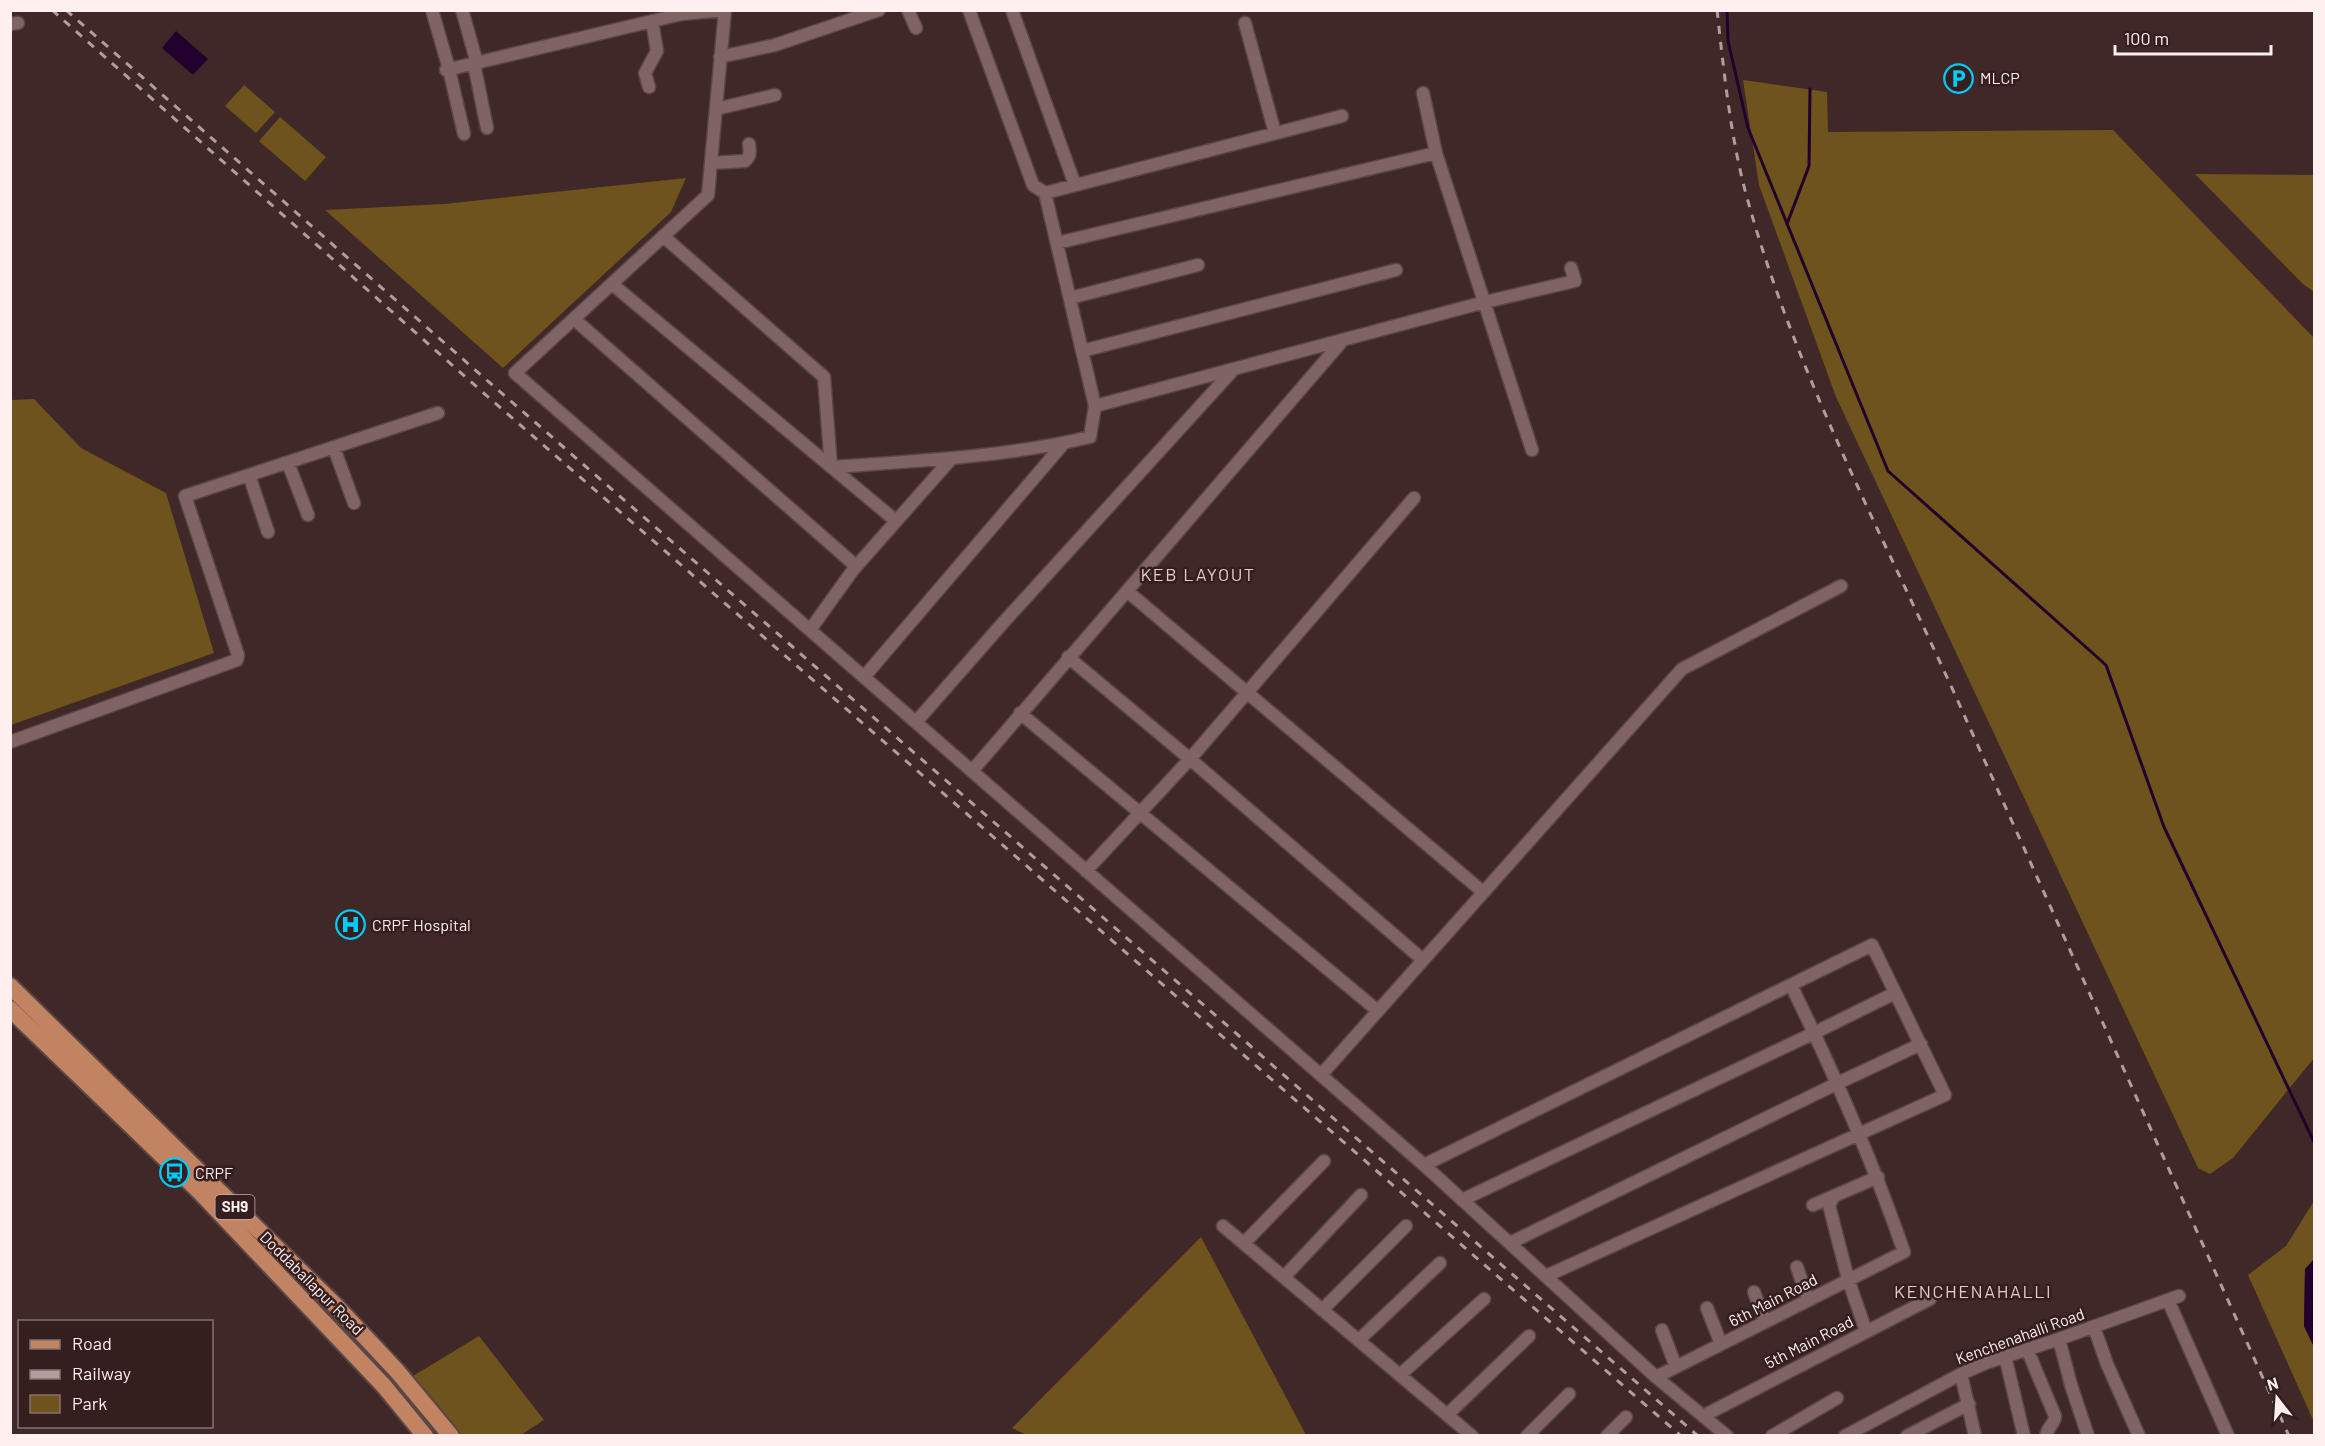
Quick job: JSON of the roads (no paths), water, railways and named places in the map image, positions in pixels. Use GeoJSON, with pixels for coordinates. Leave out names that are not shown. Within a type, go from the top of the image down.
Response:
{"type":"FeatureCollection","features":[{"type":"Feature","properties":{"kind":"main road","name":"Doddaballapur Road"},"geometry":{"type":"LineString","coordinates":[[10,986],[338,1308],[397,1371],[451,1436]]}},
{"type":"Feature","properties":{"kind":"main road","name":"Doddaballapur Road"},"geometry":{"type":"LineString","coordinates":[[10,1009],[200,1192],[384,1386],[425,1436]]}},
{"type":"Feature","properties":{"kind":"street"},"geometry":{"type":"LineString","coordinates":[[432,10],[464,134]]}},
{"type":"Feature","properties":{"kind":"street"},"geometry":{"type":"LineString","coordinates":[[462,10],[487,128]]}},
{"type":"Feature","properties":{"kind":"street"},"geometry":{"type":"LineString","coordinates":[[448,70],[527,49],[682,14],[724,10],[708,195],[515,373],[1424,1165],[1656,1377],[1727,1436]]}},
{"type":"Feature","properties":{"kind":"street"},"geometry":{"type":"LineString","coordinates":[[720,57],[775,45],[879,10]]}},
{"type":"Feature","properties":{"kind":"street"},"geometry":{"type":"LineString","coordinates":[[908,10],[916,28]]}},
{"type":"Feature","properties":{"kind":"street"},"geometry":{"type":"LineString","coordinates":[[831,467],[952,458],[1064,443],[1090,437],[1095,406],[1045,193],[1034,185],[969,10]]}},
{"type":"Feature","properties":{"kind":"street"},"geometry":{"type":"LineString","coordinates":[[1012,10],[1075,185]]}},
{"type":"Feature","properties":{"kind":"street"},"geometry":{"type":"LineString","coordinates":[[649,87],[645,73],[657,51],[652,21]]}},
{"type":"Feature","properties":{"kind":"street"},"geometry":{"type":"LineString","coordinates":[[1245,23],[1275,134]]}},
{"type":"Feature","properties":{"kind":"street"},"geometry":{"type":"LineString","coordinates":[[1423,93],[1436,153],[1532,450]]}},
{"type":"Feature","properties":{"kind":"street"},"geometry":{"type":"LineString","coordinates":[[716,109],[775,95]]}},
{"type":"Feature","properties":{"kind":"street"},"geometry":{"type":"LineString","coordinates":[[1045,193],[1342,116]]}},
{"type":"Feature","properties":{"kind":"street"},"geometry":{"type":"LineString","coordinates":[[711,163],[745,161],[750,152],[749,144]]}},
{"type":"Feature","properties":{"kind":"street"},"geometry":{"type":"LineString","coordinates":[[1057,243],[1436,153]]}},
{"type":"Feature","properties":{"kind":"street"},"geometry":{"type":"LineString","coordinates":[[663,236],[824,377],[831,467]]}},
{"type":"Feature","properties":{"kind":"street"},"geometry":{"type":"LineString","coordinates":[[1070,298],[1198,265]]}},
{"type":"Feature","properties":{"kind":"street"},"geometry":{"type":"LineString","coordinates":[[1095,406],[1485,302],[1575,281],[1571,268]]}},
{"type":"Feature","properties":{"kind":"street"},"geometry":{"type":"LineString","coordinates":[[1082,351],[1396,270]]}},
{"type":"Feature","properties":{"kind":"street"},"geometry":{"type":"LineString","coordinates":[[612,284],[896,521]]}},
{"type":"Feature","properties":{"kind":"street"},"geometry":{"type":"LineString","coordinates":[[574,319],[856,566]]}},
{"type":"Feature","properties":{"kind":"street"},"geometry":{"type":"LineString","coordinates":[[972,771],[1342,340]]}},
{"type":"Feature","properties":{"kind":"street"},"geometry":{"type":"LineString","coordinates":[[916,722],[1234,369]]}},
{"type":"Feature","properties":{"kind":"street"},"geometry":{"type":"LineString","coordinates":[[10,742],[237,660],[238,655],[185,496],[438,413]]}},
{"type":"Feature","properties":{"kind":"street"},"geometry":{"type":"LineString","coordinates":[[864,677],[1064,443]]}},
{"type":"Feature","properties":{"kind":"street"},"geometry":{"type":"LineString","coordinates":[[334,447],[354,503]]}},
{"type":"Feature","properties":{"kind":"street"},"geometry":{"type":"LineString","coordinates":[[810,630],[856,566],[952,458]]}},
{"type":"Feature","properties":{"kind":"street"},"geometry":{"type":"LineString","coordinates":[[288,463],[309,515]]}},
{"type":"Feature","properties":{"kind":"street"},"geometry":{"type":"LineString","coordinates":[[249,475],[268,532]]}},
{"type":"Feature","properties":{"kind":"street"},"geometry":{"type":"LineString","coordinates":[[1086,871],[1190,759],[1414,498]]}},
{"type":"Feature","properties":{"kind":"street"},"geometry":{"type":"LineString","coordinates":[[1321,1075],[1682,669],[1841,586]]}},
{"type":"Feature","properties":{"kind":"street"},"geometry":{"type":"LineString","coordinates":[[1126,591],[1483,892]]}},
{"type":"Feature","properties":{"kind":"street"},"geometry":{"type":"LineString","coordinates":[[1068,657],[1424,960]]}},
{"type":"Feature","properties":{"kind":"street"},"geometry":{"type":"LineString","coordinates":[[1020,713],[1378,1011]]}},
{"type":"Feature","properties":{"kind":"street"},"geometry":{"type":"LineString","coordinates":[[1424,1165],[1872,945],[1945,1095],[1546,1276]]}},
{"type":"Feature","properties":{"kind":"street"},"geometry":{"type":"LineString","coordinates":[[1791,985],[1838,1083],[1878,1177],[1813,1205]]}},
{"type":"Feature","properties":{"kind":"street"},"geometry":{"type":"LineString","coordinates":[[1462,1200],[1895,993]]}},
{"type":"Feature","properties":{"kind":"street"},"geometry":{"type":"LineString","coordinates":[[1510,1243],[1921,1044]]}},
{"type":"Feature","properties":{"kind":"street"},"geometry":{"type":"LineString","coordinates":[[1244,1243],[1324,1161]]}},
{"type":"Feature","properties":{"kind":"street","name":"6th Main Road"},"geometry":{"type":"LineString","coordinates":[[1656,1377],[1904,1252],[1878,1177]]}},
{"type":"Feature","properties":{"kind":"street"},"geometry":{"type":"LineString","coordinates":[[1284,1277],[1360,1196]]}},
{"type":"Feature","properties":{"kind":"street"},"geometry":{"type":"LineString","coordinates":[[1834,1196],[1829,1205],[1848,1279],[1866,1331]]}},
{"type":"Feature","properties":{"kind":"street"},"geometry":{"type":"LineString","coordinates":[[1222,1226],[1472,1436]]}},
{"type":"Feature","properties":{"kind":"street"},"geometry":{"type":"LineString","coordinates":[[1322,1310],[1406,1226]]}},
{"type":"Feature","properties":{"kind":"street"},"geometry":{"type":"LineString","coordinates":[[1359,1340],[1440,1263]]}},
{"type":"Feature","properties":{"kind":"street"},"geometry":{"type":"LineString","coordinates":[[1797,1267],[1808,1300]]}},
{"type":"Feature","properties":{"kind":"street"},"geometry":{"type":"LineString","coordinates":[[1754,1292],[1765,1322]]}},
{"type":"Feature","properties":{"kind":"street","name":"Kenchenahalli Road"},"geometry":{"type":"LineString","coordinates":[[1845,1436],[1961,1374],[2005,1356],[2174,1298],[2228,1436]]}},
{"type":"Feature","properties":{"kind":"street"},"geometry":{"type":"LineString","coordinates":[[1400,1375],[1484,1299]]}},
{"type":"Feature","properties":{"kind":"street","name":"5th Main Road"},"geometry":{"type":"LineString","coordinates":[[1704,1416],[1930,1299]]}},
{"type":"Feature","properties":{"kind":"street"},"geometry":{"type":"LineString","coordinates":[[1707,1308],[1721,1344]]}},
{"type":"Feature","properties":{"kind":"street"},"geometry":{"type":"LineString","coordinates":[[2094,1327],[2107,1364],[2139,1436]]}},
{"type":"Feature","properties":{"kind":"street"},"geometry":{"type":"LineString","coordinates":[[1662,1330],[1676,1367]]}},
{"type":"Feature","properties":{"kind":"street"},"geometry":{"type":"LineString","coordinates":[[1448,1415],[1529,1336]]}},
{"type":"Feature","properties":{"kind":"street"},"geometry":{"type":"LineString","coordinates":[[2059,1339],[2088,1436]]}},
{"type":"Feature","properties":{"kind":"street"},"geometry":{"type":"LineString","coordinates":[[2027,1349],[2055,1416],[2046,1436]]}},
{"type":"Feature","properties":{"kind":"street"},"geometry":{"type":"LineString","coordinates":[[2005,1356],[2024,1436]]}},
{"type":"Feature","properties":{"kind":"street"},"geometry":{"type":"LineString","coordinates":[[1961,1374],[1975,1436]]}},
{"type":"Feature","properties":{"kind":"street"},"geometry":{"type":"LineString","coordinates":[[1527,1436],[1569,1394]]}},
{"type":"Feature","properties":{"kind":"street"},"geometry":{"type":"LineString","coordinates":[[1772,1436],[1837,1398]]}},
{"type":"Feature","properties":{"kind":"street"},"geometry":{"type":"LineString","coordinates":[[1907,1436],[1969,1404]]}},
{"type":"Feature","properties":{"kind":"street"},"geometry":{"type":"LineString","coordinates":[[1607,1436],[1626,1417]]}},
{"type":"Feature","properties":{"kind":"waterway"},"geometry":{"type":"LineString","coordinates":[[1727,10],[1728,41],[1748,128],[1888,471],[2106,665],[2164,827],[2314,1142]]}},
{"type":"Feature","properties":{"kind":"waterway"},"geometry":{"type":"LineString","coordinates":[[1787,224],[1809,166],[1810,89]]}},
{"type":"Feature","properties":{"kind":"railway"},"geometry":{"type":"LineString","coordinates":[[52,10],[487,396],[1681,1436]]}},
{"type":"Feature","properties":{"kind":"railway"},"geometry":{"type":"LineString","coordinates":[[66,10],[498,390],[1698,1436]]}},
{"type":"Feature","properties":{"kind":"railway"},"geometry":{"type":"LineString","coordinates":[[1717,10],[1725,80],[1740,171],[1766,261],[1816,391],[2289,1436]]}},
{"type":"Feature","properties":{"kind":"place","name":"MLCP"},"geometry":{"type":"Point","coordinates":[1959,78]}},
{"type":"Feature","properties":{"kind":"place","name":"CRPF Hospital"},"geometry":{"type":"Point","coordinates":[351,925]}},
{"type":"Feature","properties":{"kind":"place","name":"CRPF"},"geometry":{"type":"Point","coordinates":[174,1173]}},
{"type":"Feature","properties":{"kind":"district","name":"KEB LAYOUT"},"geometry":{"type":"Point","coordinates":[1198,575]}},
{"type":"Feature","properties":{"kind":"district","name":"KENCHENAHALLI"},"geometry":{"type":"Point","coordinates":[1973,1292]}}]}
